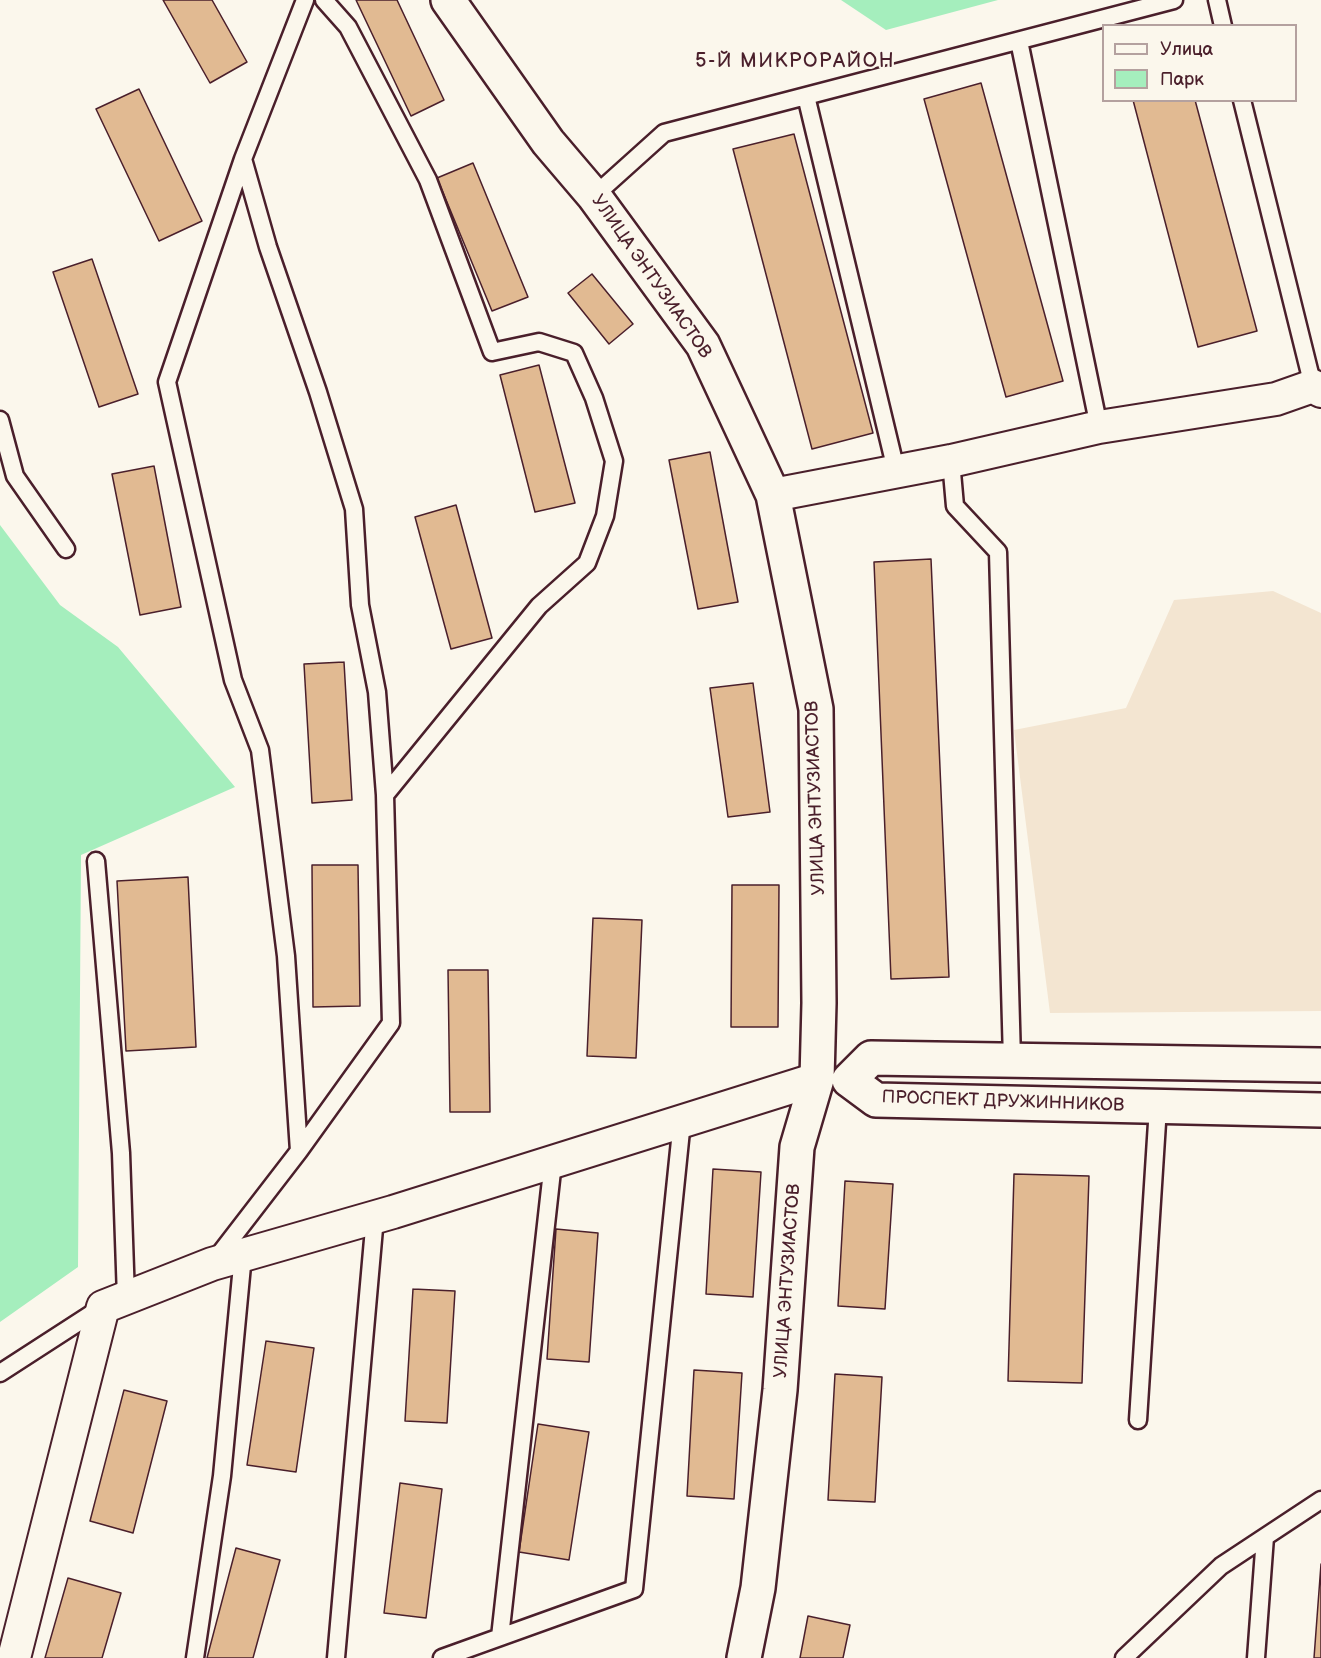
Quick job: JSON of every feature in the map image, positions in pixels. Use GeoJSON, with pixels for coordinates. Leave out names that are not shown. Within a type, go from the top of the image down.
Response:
{"type":"FeatureCollection","features":[{"type":"Feature","properties":{"kind":"street","name":"УЛИЦА ЭНТУЗИАСТОВ"},"geometry":{"type":"LineString","coordinates":[[448,0],[548,142],[594,196],[704,345],[773,495],[816,709],[819,992],[817,1079],[797,1147],[780,1390],[758,1588],[744,1658]]}},
{"type":"Feature","properties":{"kind":"street"},"geometry":{"type":"LineString","coordinates":[[773,495],[951,461],[1099,427],[1276,399],[1317,388]]}},
{"type":"Feature","properties":{"kind":"street"},"geometry":{"type":"LineString","coordinates":[[14,1658],[114,1302],[212,1264],[375,1217],[817,1079],[849,1080],[871,1058],[1321,1065]]}},
{"type":"Feature","properties":{"kind":"street","name":"ПРОСПЕКТ ДРУЖИННИКОВ"},"geometry":{"type":"LineString","coordinates":[[849,1080],[876,1100],[1321,1110]]}},
{"type":"Feature","properties":{"kind":"lane"},"geometry":{"type":"LineString","coordinates":[[299,1151],[286,956],[260,750],[233,680],[167,382],[243,159],[305,0]]}},
{"type":"Feature","properties":{"kind":"lane"},"geometry":{"type":"LineString","coordinates":[[324,0],[348,27],[428,180],[492,352],[538,342],[574,353],[594,398],[614,461],[605,516],[587,563],[539,606],[386,795]]}},
{"type":"Feature","properties":{"kind":"lane"},"geometry":{"type":"LineString","coordinates":[[594,196],[664,133],[1174,0]]}},
{"type":"Feature","properties":{"kind":"lane"},"geometry":{"type":"LineString","coordinates":[[1217,0],[1223,24]]}},
{"type":"Feature","properties":{"kind":"lane"},"geometry":{"type":"LineString","coordinates":[[1019,41],[1099,427]]}},
{"type":"Feature","properties":{"kind":"lane"},"geometry":{"type":"LineString","coordinates":[[806,96],[896,470]]}},
{"type":"Feature","properties":{"kind":"lane"},"geometry":{"type":"LineString","coordinates":[[1243,102],[1317,388]]}},
{"type":"Feature","properties":{"kind":"lane"},"geometry":{"type":"LineString","coordinates":[[212,1264],[299,1151],[391,1023],[386,795],[377,692],[360,605],[354,508],[318,392],[268,247],[243,159]]}},
{"type":"Feature","properties":{"kind":"lane"},"geometry":{"type":"LineString","coordinates":[[0,420],[15,476]]}},
{"type":"Feature","properties":{"kind":"lane"},"geometry":{"type":"LineString","coordinates":[[0,458],[66,549]]}},
{"type":"Feature","properties":{"kind":"lane"},"geometry":{"type":"LineString","coordinates":[[951,461],[955,506],[998,552],[1012,1060]]}},
{"type":"Feature","properties":{"kind":"lane"},"geometry":{"type":"LineString","coordinates":[[0,1373],[114,1302],[121,1153],[96,861]]}},
{"type":"Feature","properties":{"kind":"lane"},"geometry":{"type":"LineString","coordinates":[[1138,1420],[1158,1107]]}},
{"type":"Feature","properties":{"kind":"lane"},"geometry":{"type":"LineString","coordinates":[[442,1658],[634,1589],[682,1121]]}},
{"type":"Feature","properties":{"kind":"lane"},"geometry":{"type":"LineString","coordinates":[[500,1637],[553,1162]]}},
{"type":"Feature","properties":{"kind":"lane"},"geometry":{"type":"LineString","coordinates":[[336,1658],[375,1217]]}},
{"type":"Feature","properties":{"kind":"lane"},"geometry":{"type":"LineString","coordinates":[[195,1658],[222,1476],[243,1255]]}},
{"type":"Feature","properties":{"kind":"lane"},"geometry":{"type":"LineString","coordinates":[[1124,1658],[1221,1566],[1321,1500]]}},
{"type":"Feature","properties":{"kind":"lane"},"geometry":{"type":"LineString","coordinates":[[1256,1658],[1265,1537]]}},
{"type":"Feature","properties":{"kind":"shaded area"},"geometry":{"type":"Polygon","coordinates":[[[1273,591],[1321,613],[1321,1011],[1050,1013],[1014,730],[1126,708],[1174,600],[1273,591]]]}},
{"type":"Feature","properties":{"kind":"green space"},"geometry":{"type":"Polygon","coordinates":[[[841,0],[998,0],[886,30],[841,0]]]}},
{"type":"Feature","properties":{"kind":"green space"},"geometry":{"type":"Polygon","coordinates":[[[0,525],[60,605],[118,647],[235,787],[81,855],[78,1267],[0,1322],[0,525]]]}},
{"type":"Feature","properties":{"kind":"building"},"geometry":{"type":"Polygon","coordinates":[[[163,0],[212,0],[247,62],[210,83],[163,0]]]}},
{"type":"Feature","properties":{"kind":"building"},"geometry":{"type":"Polygon","coordinates":[[[356,0],[397,0],[444,100],[411,116],[356,0]]]}},
{"type":"Feature","properties":{"kind":"building"},"geometry":{"type":"Polygon","coordinates":[[[981,83],[1063,381],[1006,397],[924,99],[981,83]]]}},
{"type":"Feature","properties":{"kind":"building"},"geometry":{"type":"Polygon","coordinates":[[[139,89],[202,221],[159,241],[96,109],[139,89]]]}},
{"type":"Feature","properties":{"kind":"building"},"geometry":{"type":"Polygon","coordinates":[[[1134,102],[1196,102],[1257,331],[1198,347],[1134,102]]]}},
{"type":"Feature","properties":{"kind":"building"},"geometry":{"type":"Polygon","coordinates":[[[794,134],[873,433],[812,449],[733,149],[794,134]]]}},
{"type":"Feature","properties":{"kind":"building"},"geometry":{"type":"Polygon","coordinates":[[[473,163],[528,297],[492,311],[437,178],[473,163]]]}},
{"type":"Feature","properties":{"kind":"building"},"geometry":{"type":"Polygon","coordinates":[[[92,259],[138,394],[99,407],[53,272],[92,259]]]}},
{"type":"Feature","properties":{"kind":"building"},"geometry":{"type":"Polygon","coordinates":[[[592,274],[633,324],[609,344],[568,293],[592,274]]]}},
{"type":"Feature","properties":{"kind":"building"},"geometry":{"type":"Polygon","coordinates":[[[539,365],[575,503],[535,512],[500,375],[539,365]]]}},
{"type":"Feature","properties":{"kind":"building"},"geometry":{"type":"Polygon","coordinates":[[[710,452],[738,602],[698,609],[669,460],[710,452]]]}},
{"type":"Feature","properties":{"kind":"building"},"geometry":{"type":"Polygon","coordinates":[[[154,466],[181,607],[140,615],[112,474],[154,466]]]}},
{"type":"Feature","properties":{"kind":"building"},"geometry":{"type":"Polygon","coordinates":[[[456,505],[492,638],[451,649],[415,517],[456,505]]]}},
{"type":"Feature","properties":{"kind":"building"},"geometry":{"type":"Polygon","coordinates":[[[931,559],[949,977],[891,979],[874,562],[931,559]]]}},
{"type":"Feature","properties":{"kind":"building"},"geometry":{"type":"Polygon","coordinates":[[[344,662],[352,800],[312,803],[304,664],[344,662]]]}},
{"type":"Feature","properties":{"kind":"building"},"geometry":{"type":"Polygon","coordinates":[[[753,683],[770,812],[728,817],[710,688],[753,683]]]}},
{"type":"Feature","properties":{"kind":"building"},"geometry":{"type":"Polygon","coordinates":[[[312,865],[358,865],[360,1006],[313,1007],[312,865]]]}},
{"type":"Feature","properties":{"kind":"building"},"geometry":{"type":"Polygon","coordinates":[[[188,877],[196,1047],[126,1051],[117,881],[188,877]]]}},
{"type":"Feature","properties":{"kind":"building"},"geometry":{"type":"Polygon","coordinates":[[[732,885],[779,885],[778,1027],[731,1027],[732,885]]]}},
{"type":"Feature","properties":{"kind":"building"},"geometry":{"type":"Polygon","coordinates":[[[593,918],[642,920],[636,1058],[587,1056],[593,918]]]}},
{"type":"Feature","properties":{"kind":"building"},"geometry":{"type":"Polygon","coordinates":[[[448,970],[488,970],[490,1112],[450,1112],[448,970]]]}},
{"type":"Feature","properties":{"kind":"building"},"geometry":{"type":"Polygon","coordinates":[[[713,1169],[761,1172],[753,1297],[706,1294],[713,1169]]]}},
{"type":"Feature","properties":{"kind":"building"},"geometry":{"type":"Polygon","coordinates":[[[1014,1174],[1089,1176],[1082,1383],[1008,1381],[1014,1174]]]}},
{"type":"Feature","properties":{"kind":"building"},"geometry":{"type":"Polygon","coordinates":[[[845,1181],[893,1184],[885,1309],[838,1306],[845,1181]]]}},
{"type":"Feature","properties":{"kind":"building"},"geometry":{"type":"Polygon","coordinates":[[[556,1229],[598,1233],[589,1362],[547,1359],[556,1229]]]}},
{"type":"Feature","properties":{"kind":"building"},"geometry":{"type":"Polygon","coordinates":[[[413,1289],[455,1291],[447,1423],[405,1421],[413,1289]]]}},
{"type":"Feature","properties":{"kind":"building"},"geometry":{"type":"Polygon","coordinates":[[[266,1341],[314,1348],[296,1472],[247,1465],[266,1341]]]}},
{"type":"Feature","properties":{"kind":"building"},"geometry":{"type":"Polygon","coordinates":[[[694,1370],[742,1373],[734,1499],[687,1496],[694,1370]]]}},
{"type":"Feature","properties":{"kind":"building"},"geometry":{"type":"Polygon","coordinates":[[[835,1374],[882,1377],[875,1502],[828,1500],[835,1374]]]}},
{"type":"Feature","properties":{"kind":"building"},"geometry":{"type":"Polygon","coordinates":[[[124,1390],[167,1401],[133,1533],[90,1521],[124,1390]]]}},
{"type":"Feature","properties":{"kind":"building"},"geometry":{"type":"Polygon","coordinates":[[[538,1424],[589,1432],[569,1560],[519,1552],[538,1424]]]}},
{"type":"Feature","properties":{"kind":"building"},"geometry":{"type":"Polygon","coordinates":[[[400,1483],[442,1489],[426,1618],[384,1613],[400,1483]]]}},
{"type":"Feature","properties":{"kind":"building"},"geometry":{"type":"Polygon","coordinates":[[[236,1548],[280,1560],[253,1658],[207,1658],[236,1548]]]}},
{"type":"Feature","properties":{"kind":"building"},"geometry":{"type":"Polygon","coordinates":[[[1321,1564],[1321,1658],[1314,1658],[1321,1564]]]}},
{"type":"Feature","properties":{"kind":"building"},"geometry":{"type":"Polygon","coordinates":[[[68,1578],[121,1593],[102,1658],[45,1658],[68,1578]]]}},
{"type":"Feature","properties":{"kind":"building"},"geometry":{"type":"Polygon","coordinates":[[[808,1616],[850,1625],[843,1658],[800,1658],[808,1616]]]}},
{"type":"Feature","properties":{"kind":"district","name":"5-Й МИКРОРАЙОН"},"geometry":{"type":"Point","coordinates":[795,62]}}]}
